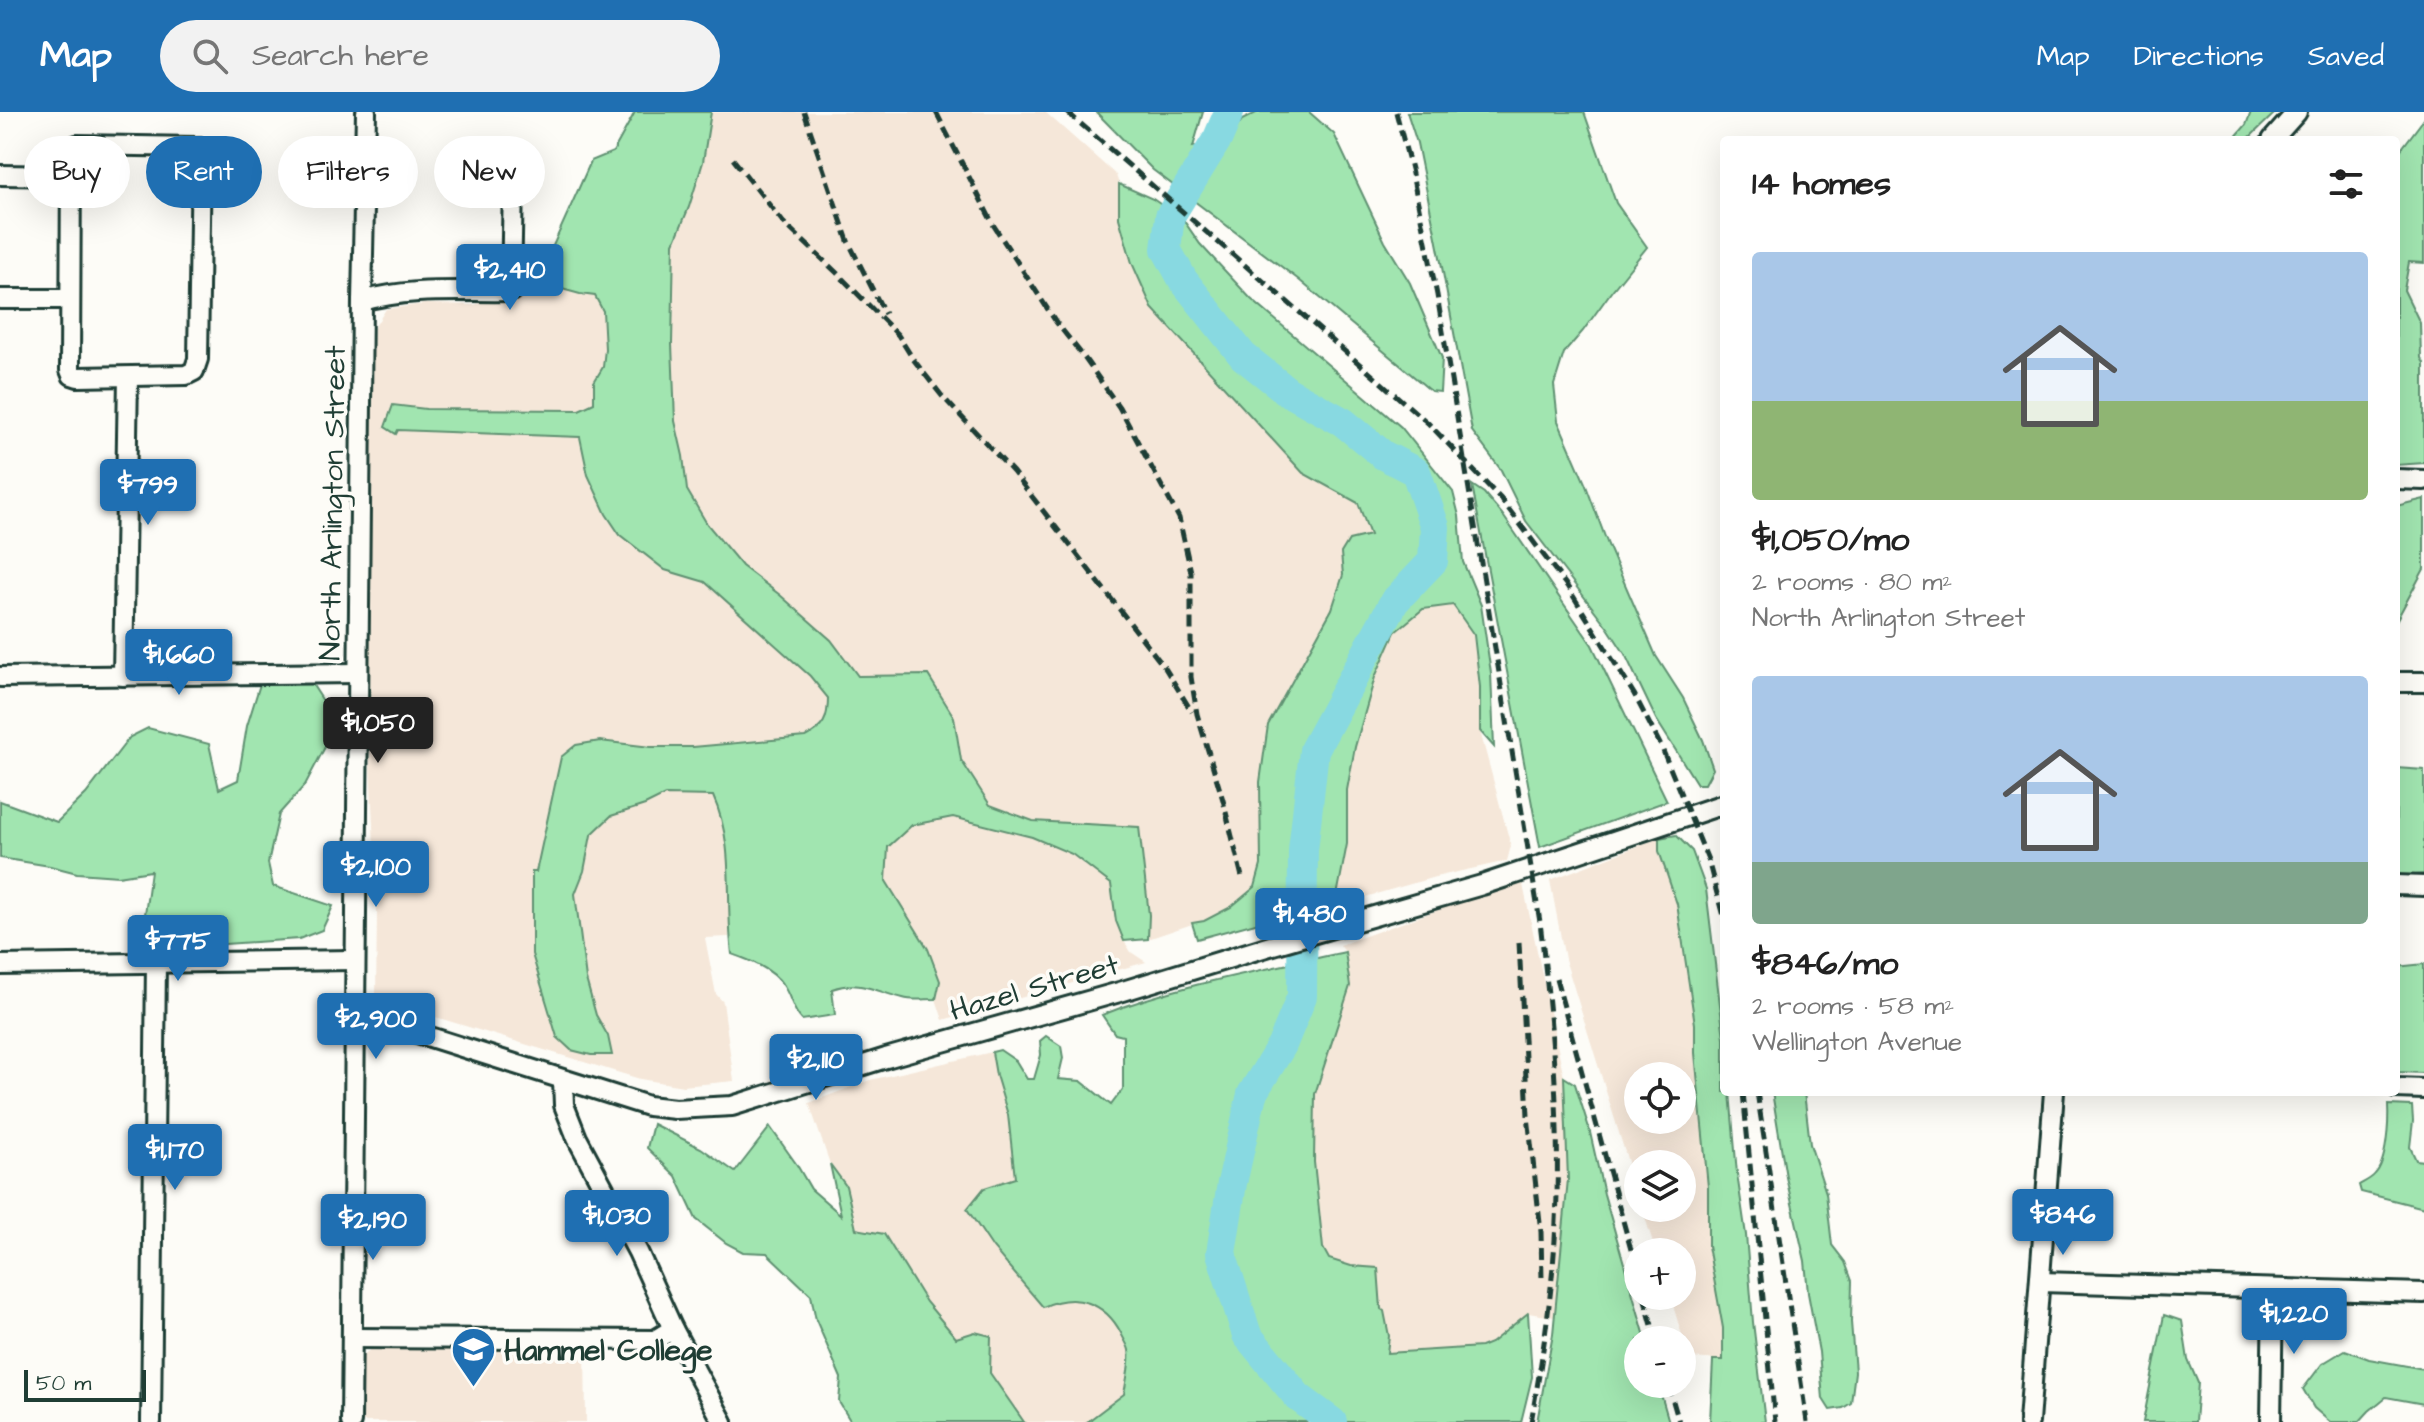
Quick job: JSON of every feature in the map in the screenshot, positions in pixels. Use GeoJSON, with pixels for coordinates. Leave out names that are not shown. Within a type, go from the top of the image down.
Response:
{"type":"FeatureCollection","features":[{"type":"Feature","properties":{"kind":"street","name":"North Arlington Street"},"geometry":{"type":"LineString","coordinates":[[351,1422],[366,112]]}},
{"type":"Feature","properties":{"kind":"street"},"geometry":{"type":"LineString","coordinates":[[2276,136],[2297,112]]}},
{"type":"Feature","properties":{"kind":"street"},"geometry":{"type":"LineString","coordinates":[[70,208],[72,375],[128,377],[186,375],[194,371],[198,359],[201,151],[197,147],[130,145]]}},
{"type":"Feature","properties":{"kind":"street"},"geometry":{"type":"LineString","coordinates":[[0,175],[24,175]]}},
{"type":"Feature","properties":{"kind":"street"},"geometry":{"type":"LineString","coordinates":[[362,301],[390,293],[415,291],[511,291],[513,208]]}},
{"type":"Feature","properties":{"kind":"street"},"geometry":{"type":"LineString","coordinates":[[0,299],[70,299]]}},
{"type":"Feature","properties":{"kind":"street"},"geometry":{"type":"LineString","coordinates":[[123,676],[128,377]]}},
{"type":"Feature","properties":{"kind":"street"},"geometry":{"type":"LineString","coordinates":[[2400,479],[2424,480]]}},
{"type":"Feature","properties":{"kind":"street"},"geometry":{"type":"LineString","coordinates":[[0,677],[358,673]]}},
{"type":"Feature","properties":{"kind":"street"},"geometry":{"type":"LineString","coordinates":[[2400,682],[2424,682]]}},
{"type":"Feature","properties":{"kind":"street","name":"Hazel Street"},"geometry":{"type":"LineString","coordinates":[[354,1022],[392,1025],[648,1106],[675,1109],[732,1106],[886,1058],[1531,870],[1720,805]]}},
{"type":"Feature","properties":{"kind":"street"},"geometry":{"type":"LineString","coordinates":[[2400,885],[2424,886]]}},
{"type":"Feature","properties":{"kind":"street"},"geometry":{"type":"LineString","coordinates":[[0,965],[354,960]]}},
{"type":"Feature","properties":{"kind":"street"},"geometry":{"type":"LineString","coordinates":[[151,1422],[156,962]]}},
{"type":"Feature","properties":{"kind":"street"},"geometry":{"type":"LineString","coordinates":[[563,1080],[564,1105],[577,1138],[723,1422]]}},
{"type":"Feature","properties":{"kind":"street"},"geometry":{"type":"LineString","coordinates":[[2400,1088],[2424,1089]]}},
{"type":"Feature","properties":{"kind":"street"},"geometry":{"type":"LineString","coordinates":[[2029,1422],[2054,1096]]}},
{"type":"Feature","properties":{"kind":"street"},"geometry":{"type":"LineString","coordinates":[[2040,1282],[2424,1293]]}},
{"type":"Feature","properties":{"kind":"street"},"geometry":{"type":"LineString","coordinates":[[2271,1422],[2273,1290]]}},
{"type":"Feature","properties":{"kind":"street"},"geometry":{"type":"LineString","coordinates":[[353,1338],[655,1340],[673,1329]]}},
{"type":"Feature","properties":{"kind":"shaded area"},"geometry":{"type":"Polygon","coordinates":[[[711,112],[1045,112],[1116,175],[1119,218],[1152,308],[1303,473],[1358,503],[1370,536],[1341,553],[1343,575],[1332,609],[1290,684],[1260,782],[1261,865],[1254,887],[1231,907],[1207,919],[1148,939],[1149,915],[1139,827],[1033,821],[990,805],[961,760],[954,717],[858,676],[831,640],[742,566],[707,524],[687,490],[675,421],[672,344],[674,243],[703,162],[711,112]]]}},
{"type":"Feature","properties":{"kind":"shaded area"},"geometry":{"type":"Polygon","coordinates":[[[540,283],[595,295],[603,311],[605,349],[603,367],[594,382],[594,403],[579,410],[426,409],[394,405],[396,434],[397,430],[580,437],[588,475],[620,535],[665,570],[705,582],[810,676],[828,698],[828,714],[818,731],[805,737],[693,747],[576,745],[561,757],[536,872],[532,954],[557,1037],[611,1055],[608,1036],[596,1015],[586,979],[574,894],[584,871],[591,835],[611,816],[665,795],[713,796],[728,845],[729,937],[705,938],[716,994],[723,1002],[734,1081],[683,1086],[640,1079],[376,999],[377,911],[369,740],[367,506],[374,328],[386,309],[425,304],[474,305],[540,283]]]}},
{"type":"Feature","properties":{"kind":"shaded area"},"geometry":{"type":"Polygon","coordinates":[[[1453,605],[1474,635],[1480,687],[1480,731],[1511,846],[1507,861],[1435,877],[1341,904],[1336,901],[1347,844],[1347,790],[1355,747],[1375,677],[1395,632],[1423,609],[1453,605]]]}},
{"type":"Feature","properties":{"kind":"shaded area"},"geometry":{"type":"Polygon","coordinates":[[[953,817],[1032,837],[1073,854],[1111,884],[1116,921],[1124,941],[1131,952],[1146,962],[943,1020],[936,999],[940,981],[928,949],[886,881],[888,847],[912,825],[953,817]]]}},
{"type":"Feature","properties":{"kind":"shaded area"},"geometry":{"type":"Polygon","coordinates":[[[1659,838],[1659,851],[1677,904],[1695,1024],[1696,1062],[1624,1062],[1624,1134],[1696,1134],[1696,1063],[1708,1187],[1708,1246],[1723,1328],[1723,1360],[1696,1358],[1696,1326],[1679,1326],[1674,1310],[1696,1310],[1696,1238],[1652,1238],[1646,1222],[1696,1222],[1696,1150],[1624,1150],[1565,959],[1550,880],[1659,838]]]}},
{"type":"Feature","properties":{"kind":"shaded area"},"geometry":{"type":"Polygon","coordinates":[[[1522,880],[1564,1077],[1568,1183],[1554,1317],[1528,1313],[1481,1347],[1387,1353],[1389,1336],[1381,1309],[1378,1268],[1351,1266],[1329,1259],[1323,1248],[1317,1204],[1315,1094],[1328,1048],[1345,952],[1340,945],[1522,880]]]}},
{"type":"Feature","properties":{"kind":"shaded area"},"geometry":{"type":"Polygon","coordinates":[[[992,1052],[1008,1115],[1015,1179],[984,1188],[967,1210],[993,1248],[1043,1306],[1055,1301],[1083,1299],[1103,1310],[1116,1323],[1129,1350],[1124,1394],[1087,1422],[1024,1422],[990,1373],[975,1332],[956,1338],[856,1229],[846,1186],[830,1164],[809,1103],[870,1080],[992,1052]]]}},
{"type":"Feature","properties":{"kind":"shaded area","name":"Hammel College"},"geometry":{"type":"Polygon","coordinates":[[[391,1344],[585,1346],[586,1422],[361,1422],[361,1357],[372,1348],[391,1344]]]}},
{"type":"Feature","properties":{"kind":"green space"},"geometry":{"type":"Polygon","coordinates":[[[635,112],[711,112],[703,162],[674,243],[672,344],[675,421],[687,490],[707,524],[742,566],[831,640],[858,676],[928,675],[954,717],[961,760],[990,805],[1033,821],[1139,827],[1149,915],[1148,939],[1124,941],[1116,921],[1111,884],[1072,854],[1032,837],[953,817],[912,825],[888,847],[886,881],[928,949],[940,981],[936,999],[907,999],[860,986],[842,986],[832,989],[835,1015],[802,1020],[779,979],[760,966],[732,954],[725,835],[713,796],[665,795],[611,816],[591,835],[584,871],[575,894],[586,979],[612,1055],[591,1055],[571,1050],[557,1037],[532,954],[532,872],[536,872],[561,757],[576,745],[600,741],[651,747],[693,747],[805,737],[821,726],[828,705],[828,698],[810,676],[705,582],[665,570],[620,535],[606,514],[588,475],[580,437],[398,430],[396,434],[385,427],[393,405],[426,409],[579,410],[594,403],[594,382],[603,367],[605,349],[603,311],[595,296],[540,283],[539,277],[591,161],[613,152],[635,112]]]}},
{"type":"Feature","properties":{"kind":"green space"},"geometry":{"type":"Polygon","coordinates":[[[1096,112],[1203,112],[1193,147],[1229,139],[1242,120],[1258,112],[1309,112],[1334,134],[1385,242],[1410,283],[1442,358],[1440,392],[1431,391],[1299,280],[1153,170],[1096,112]]]}},
{"type":"Feature","properties":{"kind":"green space"},"geometry":{"type":"Polygon","coordinates":[[[1407,112],[1584,112],[1616,203],[1647,247],[1564,353],[1554,385],[1558,421],[1608,545],[1656,656],[1683,698],[1703,740],[1713,769],[1705,784],[1697,784],[1656,719],[1625,654],[1526,521],[1501,470],[1472,431],[1417,143],[1407,112]]]}},
{"type":"Feature","properties":{"kind":"green space"},"geometry":{"type":"Polygon","coordinates":[[[2251,112],[2276,112],[2251,136],[2236,136],[2246,125],[2251,112]]]}},
{"type":"Feature","properties":{"kind":"green space"},"geometry":{"type":"Polygon","coordinates":[[[2424,119],[2424,263],[2409,262],[2404,290],[2420,323],[2421,358],[2424,363],[2424,463],[2400,465],[2400,151],[2424,119]]]}},
{"type":"Feature","properties":{"kind":"green space"},"geometry":{"type":"Polygon","coordinates":[[[1119,184],[1153,199],[1184,221],[1200,244],[1251,299],[1401,427],[1453,492],[1459,516],[1463,562],[1481,605],[1491,673],[1494,747],[1480,731],[1480,687],[1474,635],[1453,605],[1423,609],[1395,632],[1375,677],[1355,747],[1347,790],[1347,844],[1336,901],[1197,939],[1192,923],[1204,921],[1231,907],[1255,887],[1261,865],[1260,782],[1268,725],[1332,609],[1343,575],[1341,553],[1349,540],[1370,535],[1358,503],[1303,473],[1152,308],[1132,263],[1119,218],[1119,184]]]}},
{"type":"Feature","properties":{"kind":"green space"},"geometry":{"type":"Polygon","coordinates":[[[1472,485],[1484,493],[1502,514],[1592,645],[1667,801],[1540,847],[1472,485]]]}},
{"type":"Feature","properties":{"kind":"green space"},"geometry":{"type":"Polygon","coordinates":[[[2424,499],[2424,569],[2400,614],[2400,505],[2424,499]]]}},
{"type":"Feature","properties":{"kind":"green space"},"geometry":{"type":"Polygon","coordinates":[[[261,681],[312,684],[327,707],[325,747],[305,785],[279,814],[268,863],[273,886],[333,906],[322,930],[299,939],[210,945],[142,936],[151,871],[118,876],[77,873],[0,858],[0,801],[57,822],[86,794],[130,737],[148,728],[209,744],[219,789],[238,780],[247,726],[261,681]]]}},
{"type":"Feature","properties":{"kind":"green space"},"geometry":{"type":"Polygon","coordinates":[[[2400,768],[2424,770],[2424,874],[2400,875],[2400,768]]]}},
{"type":"Feature","properties":{"kind":"green space"},"geometry":{"type":"Polygon","coordinates":[[[1676,835],[1692,851],[1706,889],[1720,1005],[1720,1096],[1730,1096],[1765,1422],[1710,1422],[1713,1360],[1723,1360],[1723,1328],[1708,1246],[1708,1187],[1695,1024],[1677,904],[1659,851],[1659,838],[1676,835]]]}},
{"type":"Feature","properties":{"kind":"green space"},"geometry":{"type":"Polygon","coordinates":[[[1345,952],[1350,986],[1315,1094],[1314,1162],[1323,1248],[1329,1259],[1351,1266],[1378,1268],[1381,1309],[1389,1336],[1387,1353],[1481,1347],[1491,1343],[1528,1313],[1532,1377],[1521,1422],[1087,1422],[1124,1394],[1129,1355],[1121,1333],[1107,1314],[1088,1303],[1066,1300],[1043,1307],[993,1248],[967,1209],[984,1188],[1015,1178],[1008,1115],[992,1052],[1000,1050],[1016,1061],[1027,1079],[1034,1079],[1041,1055],[1040,1041],[1046,1036],[1061,1046],[1063,1058],[1058,1079],[1081,1081],[1111,1105],[1123,1089],[1123,1036],[1115,1034],[1102,1015],[1191,986],[1345,952]]]}},
{"type":"Feature","properties":{"kind":"green space"},"geometry":{"type":"Polygon","coordinates":[[[2424,964],[2424,1073],[2400,1072],[2400,967],[2424,964]]]}},
{"type":"Feature","properties":{"kind":"green space"},"geometry":{"type":"Polygon","coordinates":[[[1564,1077],[1575,1084],[1624,1264],[1624,1310],[1637,1310],[1642,1326],[1624,1326],[1624,1398],[1662,1398],[1669,1422],[1537,1422],[1553,1334],[1568,1179],[1564,1077]]]}},
{"type":"Feature","properties":{"kind":"green space"},"geometry":{"type":"Polygon","coordinates":[[[1773,1096],[1804,1096],[1810,1144],[1826,1193],[1832,1245],[1845,1262],[1852,1281],[1855,1372],[1851,1403],[1843,1408],[1830,1410],[1823,1399],[1805,1261],[1786,1177],[1773,1096]]]}},
{"type":"Feature","properties":{"kind":"green space"},"geometry":{"type":"Polygon","coordinates":[[[2388,1105],[2412,1106],[2410,1147],[2416,1160],[2424,1161],[2424,1208],[2361,1192],[2359,1185],[2373,1176],[2382,1161],[2388,1105]]]}},
{"type":"Feature","properties":{"kind":"green space"},"geometry":{"type":"Polygon","coordinates":[[[653,1124],[701,1148],[735,1172],[770,1127],[811,1189],[841,1215],[830,1164],[846,1186],[856,1229],[884,1234],[926,1302],[956,1338],[975,1332],[991,1336],[990,1373],[1024,1422],[851,1422],[839,1402],[841,1378],[816,1320],[811,1295],[767,1253],[743,1252],[726,1243],[696,1219],[676,1176],[647,1148],[653,1124]]]}},
{"type":"Feature","properties":{"kind":"green space"},"geometry":{"type":"Polygon","coordinates":[[[2164,1315],[2182,1321],[2188,1360],[2198,1383],[2195,1422],[2143,1422],[2164,1315]]]}},
{"type":"Feature","properties":{"kind":"green space"},"geometry":{"type":"Polygon","coordinates":[[[2345,1350],[2369,1359],[2424,1369],[2424,1404],[2386,1397],[2359,1422],[2330,1422],[2314,1408],[2303,1389],[2322,1364],[2345,1350]]]}},
{"type":"Feature","properties":{"kind":"waterway"},"geometry":{"type":"LineString","coordinates":[[1229,112],[1218,138],[1170,216],[1166,249],[1183,280],[1243,356],[1287,391],[1343,422],[1383,455],[1416,472],[1435,527],[1433,561],[1394,602],[1314,750],[1303,851],[1302,996],[1282,1045],[1252,1094],[1232,1183],[1221,1253],[1247,1335],[1298,1397],[1332,1422]]}},
{"type":"Feature","properties":{"kind":"railway"},"geometry":{"type":"LineString","coordinates":[[804,112],[848,241],[885,314]]}},
{"type":"Feature","properties":{"kind":"railway"},"geometry":{"type":"LineString","coordinates":[[936,112],[994,226],[1056,322],[1119,407],[1179,518],[1191,572],[1191,677],[1197,714],[1243,881]]}},
{"type":"Feature","properties":{"kind":"railway"},"geometry":{"type":"LineString","coordinates":[[1067,112],[1428,423],[1501,499],[1567,586],[1634,694],[1661,746],[1708,860],[1720,905]]}},
{"type":"Feature","properties":{"kind":"railway"},"geometry":{"type":"LineString","coordinates":[[1396,112],[1437,295],[1540,922],[1548,997],[1556,1109],[1556,1221],[1547,1322],[1531,1422]]}},
{"type":"Feature","properties":{"kind":"railway"},"geometry":{"type":"LineString","coordinates":[[733,159],[783,222],[898,335],[942,396],[1013,472],[1165,668],[1192,712]]}},
{"type":"Feature","properties":{"kind":"railway"},"geometry":{"type":"LineString","coordinates":[[1519,942],[1528,1116],[1541,1232],[1542,1280]]}},
{"type":"Feature","properties":{"kind":"railway"},"geometry":{"type":"LineString","coordinates":[[1556,978],[1628,1238]]}},
{"type":"Feature","properties":{"kind":"railway"},"geometry":{"type":"LineString","coordinates":[[1743,1096],[1775,1422]]}},
{"type":"Feature","properties":{"kind":"railway"},"geometry":{"type":"LineString","coordinates":[[1758,1096],[1807,1422]]}},
{"type":"Feature","properties":{"kind":"railway"},"geometry":{"type":"LineString","coordinates":[[1648,1310],[1652,1326]]}},
{"type":"Feature","properties":{"kind":"railway"},"geometry":{"type":"LineString","coordinates":[[1672,1398],[1679,1422]]}},
{"type":"Feature","properties":{"kind":"place","name":"Hammel College"},"geometry":{"type":"Point","coordinates":[473,1389]}}]}
